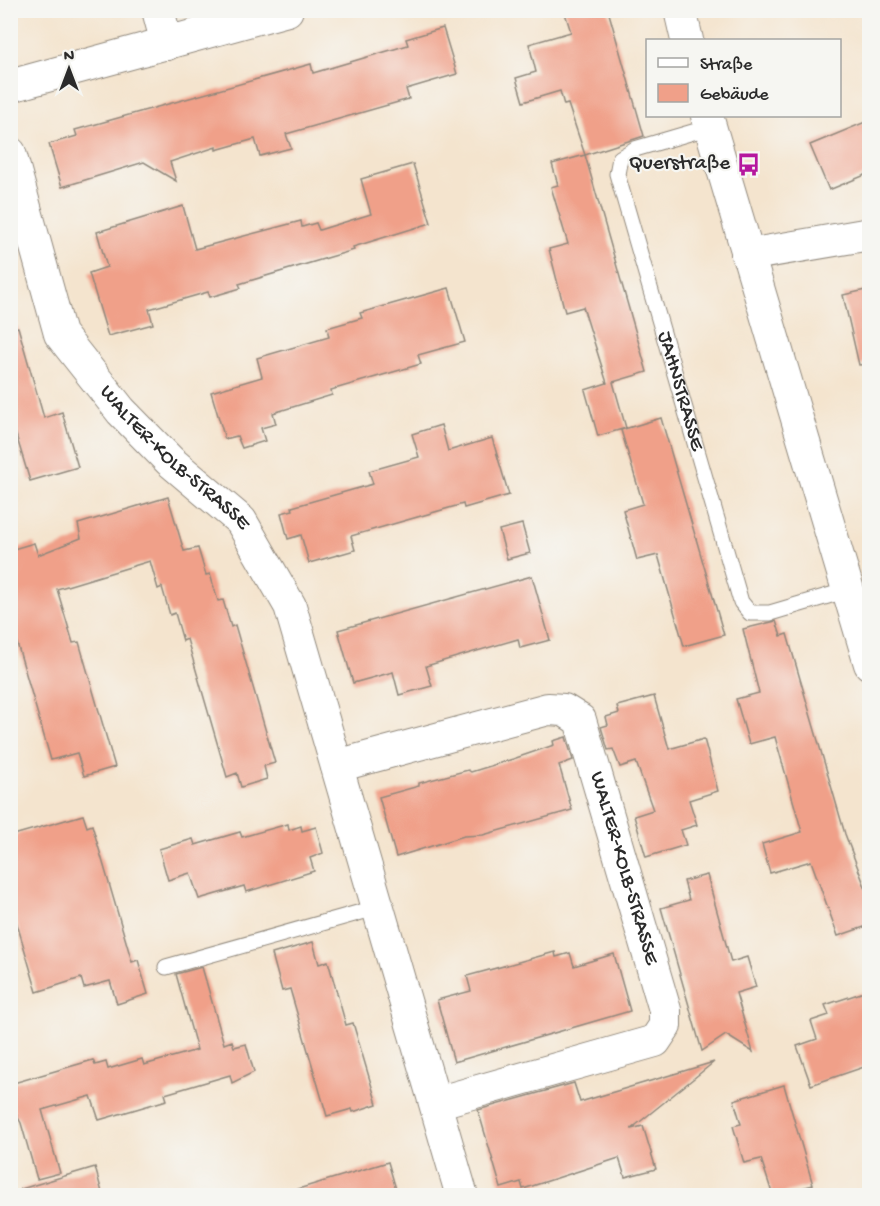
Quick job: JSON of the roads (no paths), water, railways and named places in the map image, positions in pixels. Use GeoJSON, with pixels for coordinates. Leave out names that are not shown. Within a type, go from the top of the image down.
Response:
{"type":"FeatureCollection","features":[{"type":"Feature","properties":{"kind":"street"},"geometry":{"type":"LineString","coordinates":[[158,10],[167,44]]}},
{"type":"Feature","properties":{"kind":"street"},"geometry":{"type":"LineString","coordinates":[[10,86],[287,10]]}},
{"type":"Feature","properties":{"kind":"street"},"geometry":{"type":"LineString","coordinates":[[680,10],[687,39]]}},
{"type":"Feature","properties":{"kind":"street","name":"JAHNSTRASSE"},"geometry":{"type":"LineString","coordinates":[[708,121],[868,654]]}},
{"type":"Feature","properties":{"kind":"street","name":"WALTER-KOLB-STRASSE"},"geometry":{"type":"LineString","coordinates":[[10,153],[60,334],[121,411],[170,461],[242,521],[290,606],[462,1196]]}},
{"type":"Feature","properties":{"kind":"street"},"geometry":{"type":"LineString","coordinates":[[747,255],[870,234]]}},
{"type":"Feature","properties":{"kind":"street","name":"WALTER-KOLB-STRASSE"},"geometry":{"type":"LineString","coordinates":[[337,766],[548,709],[564,710],[580,720],[665,1010],[665,1026],[655,1041],[436,1103]]}},
{"type":"Feature","properties":{"kind":"lane","name":"JAHNSTRASSE"},"geometry":{"type":"LineString","coordinates":[[708,121],[635,149],[620,158],[617,174],[741,602],[750,613],[770,613],[848,590]]}},
{"type":"Feature","properties":{"kind":"lane"},"geometry":{"type":"LineString","coordinates":[[166,967],[379,907]]}},
{"type":"Feature","properties":{"kind":"place","name":"Querstraße"},"geometry":{"type":"Point","coordinates":[748,164]}}]}
